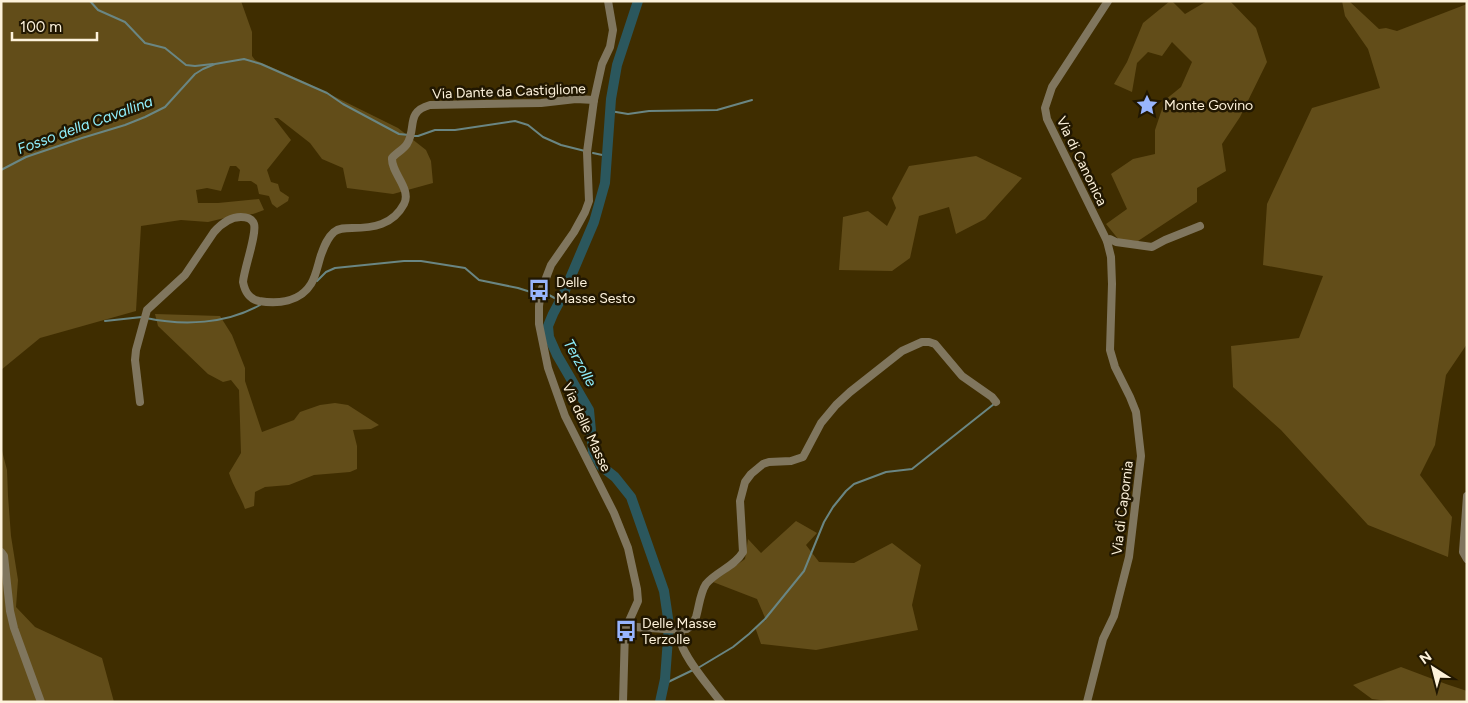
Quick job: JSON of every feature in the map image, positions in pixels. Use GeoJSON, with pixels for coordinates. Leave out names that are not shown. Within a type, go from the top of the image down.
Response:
{"type":"FeatureCollection","features":[{"type":"Feature","properties":{"kind":"street","name":"Via Dante da Castiglione"},"geometry":{"type":"LineString","coordinates":[[587,152],[594,100],[602,64],[610,47],[613,30],[608,1]]}},
{"type":"Feature","properties":{"kind":"street","name":"Via di Canonica"},"geometry":{"type":"LineString","coordinates":[[1108,1],[1047,96],[1045,108],[1047,119],[1107,241],[1111,257]]}},
{"type":"Feature","properties":{"kind":"street","name":"Via Dante da Castiglione"},"geometry":{"type":"LineString","coordinates":[[140,402],[135,360],[147,310],[185,275],[219,226],[237,217],[250,218],[254,223],[254,232],[243,282],[245,290],[255,300],[286,302],[311,285],[324,247],[334,232],[339,229],[368,228],[385,224],[404,206],[406,200],[405,192],[392,164],[394,155],[408,142],[416,114],[422,108],[430,106],[541,103],[576,99],[594,100]]}},
{"type":"Feature","properties":{"kind":"street","name":"Via delle Masse"},"geometry":{"type":"LineString","coordinates":[[587,152],[589,201],[574,232],[551,265],[540,296],[540,324],[548,368],[565,416],[614,513],[628,548],[638,601],[626,626],[623,702]]}},
{"type":"Feature","properties":{"kind":"street"},"geometry":{"type":"LineString","coordinates":[[1107,241],[1110,239],[1116,242],[1152,247],[1200,226]]}},
{"type":"Feature","properties":{"kind":"street","name":"Via di Capornia"},"geometry":{"type":"LineString","coordinates":[[1087,702],[1104,639],[1114,616],[1129,557],[1141,456],[1136,412],[1114,367],[1110,350],[1111,257]]}},
{"type":"Feature","properties":{"kind":"street"},"geometry":{"type":"LineString","coordinates":[[626,626],[679,631],[687,629],[694,623],[704,589],[708,583],[719,573],[729,568],[743,552],[744,538],[740,501],[745,482],[751,474],[763,464],[769,462],[791,461],[803,457],[821,423],[836,405],[902,351],[922,342],[935,344],[962,376],[991,395],[996,402]]}},
{"type":"Feature","properties":{"kind":"street"},"geometry":{"type":"LineString","coordinates":[[1467,496],[1463,552],[1467,559]]}},
{"type":"Feature","properties":{"kind":"street"},"geometry":{"type":"LineString","coordinates":[[1,552],[4,556],[14,628],[41,702]]}},
{"type":"Feature","properties":{"kind":"street"},"geometry":{"type":"LineString","coordinates":[[679,631],[681,643],[687,654],[702,678],[721,702]]}},
{"type":"Feature","properties":{"kind":"shaded area"},"geometry":{"type":"Polygon","coordinates":[[[1,1],[241,1],[252,32],[252,56],[255,60],[305,82],[398,128],[426,150],[431,161],[433,183],[393,194],[347,188],[343,168],[322,159],[310,143],[278,118],[274,118],[291,140],[267,170],[271,182],[278,184],[280,191],[289,197],[288,201],[277,208],[272,204],[269,196],[259,194],[257,185],[251,181],[238,181],[240,170],[236,166],[230,166],[221,191],[207,188],[196,190],[198,203],[259,199],[264,210],[253,214],[233,216],[208,222],[181,220],[141,226],[136,311],[40,338],[1,370],[1,1]]]}},
{"type":"Feature","properties":{"kind":"shaded area"},"geometry":{"type":"Polygon","coordinates":[[[1170,1],[1185,14],[1207,1],[1230,1],[1256,28],[1267,62],[1240,117],[1222,144],[1226,171],[1197,188],[1197,202],[1138,241],[1119,240],[1106,224],[1127,209],[1111,174],[1133,159],[1155,154],[1155,130],[1165,100],[1181,87],[1192,62],[1172,42],[1162,56],[1148,52],[1137,63],[1132,92],[1114,84],[1127,62],[1143,23],[1170,1]]]}},
{"type":"Feature","properties":{"kind":"shaded area"},"geometry":{"type":"Polygon","coordinates":[[[1342,1],[1349,1],[1379,29],[1386,28],[1397,31],[1467,4],[1467,344],[1446,375],[1435,445],[1420,475],[1452,517],[1448,557],[1368,525],[1281,430],[1233,387],[1231,346],[1299,338],[1323,276],[1263,265],[1267,204],[1312,108],[1380,88],[1368,49],[1345,16],[1342,1]]]}},
{"type":"Feature","properties":{"kind":"shaded area"},"geometry":{"type":"Polygon","coordinates":[[[976,156],[1022,178],[985,219],[956,234],[949,207],[919,216],[910,258],[892,271],[839,270],[843,217],[868,211],[887,226],[896,208],[892,198],[909,166],[976,156]]]}},
{"type":"Feature","properties":{"kind":"shaded area"},"geometry":{"type":"Polygon","coordinates":[[[155,314],[220,316],[232,335],[245,368],[245,381],[262,432],[294,420],[300,412],[320,405],[335,403],[348,405],[379,425],[371,429],[353,430],[357,446],[357,469],[350,472],[314,475],[289,485],[265,487],[255,492],[254,506],[245,509],[229,473],[241,453],[239,390],[231,380],[223,382],[208,374],[158,326],[155,314]]]}},
{"type":"Feature","properties":{"kind":"shaded area"},"geometry":{"type":"Polygon","coordinates":[[[1,447],[7,470],[11,536],[18,580],[16,607],[35,627],[102,658],[114,702],[1,702],[1,447]]]}},
{"type":"Feature","properties":{"kind":"shaded area"},"geometry":{"type":"Polygon","coordinates":[[[796,521],[817,533],[806,545],[819,562],[854,563],[892,543],[921,565],[912,605],[918,630],[816,650],[761,644],[755,627],[766,620],[757,599],[713,582],[745,559],[748,539],[761,553],[796,521]]]}},
{"type":"Feature","properties":{"kind":"shaded area"},"geometry":{"type":"Polygon","coordinates":[[[1401,667],[1467,691],[1467,702],[1395,702],[1372,699],[1353,685],[1401,667]]]}},
{"type":"Feature","properties":{"kind":"waterway"},"geometry":{"type":"LineString","coordinates":[[90,1],[98,10],[125,22],[145,43],[165,48],[186,65],[213,64]]}},
{"type":"Feature","properties":{"kind":"waterway","name":"Terzolle"},"geometry":{"type":"LineString","coordinates":[[638,1],[617,65],[611,99],[605,183],[594,222],[548,326],[549,337],[557,355],[589,410],[593,452],[601,466],[615,477],[631,497],[664,591],[669,625],[665,679],[660,702]]}},
{"type":"Feature","properties":{"kind":"waterway","name":"Fosso della Cavallina"},"geometry":{"type":"LineString","coordinates":[[1,170],[26,157],[145,117],[165,107],[195,74],[203,69],[215,64],[244,59],[261,64],[327,93],[343,104],[399,134],[409,135]]}},
{"type":"Feature","properties":{"kind":"waterway"},"geometry":{"type":"LineString","coordinates":[[610,111],[628,114],[649,111],[717,110],[752,100]]}},
{"type":"Feature","properties":{"kind":"waterway","name":"Fosso della Cavallina"},"geometry":{"type":"LineString","coordinates":[[414,136],[435,130],[455,130],[515,121],[528,125],[543,137],[561,145],[585,151]]}},
{"type":"Feature","properties":{"kind":"waterway","name":"Fosso della Cavallina"},"geometry":{"type":"LineString","coordinates":[[593,153],[607,156]]}},
{"type":"Feature","properties":{"kind":"waterway"},"geometry":{"type":"LineString","coordinates":[[317,281],[326,272],[335,268],[421,261],[465,268],[479,280],[537,294]]}},
{"type":"Feature","properties":{"kind":"waterway"},"geometry":{"type":"LineString","coordinates":[[542,295],[549,295],[560,301]]}},
{"type":"Feature","properties":{"kind":"waterway"},"geometry":{"type":"LineString","coordinates":[[146,318],[160,321],[205,322],[233,316],[260,305]]}},
{"type":"Feature","properties":{"kind":"waterway"},"geometry":{"type":"LineString","coordinates":[[105,321],[142,317]]}},
{"type":"Feature","properties":{"kind":"waterway"},"geometry":{"type":"LineString","coordinates":[[698,668],[733,647],[765,619],[804,571],[824,522],[846,491],[854,484],[886,472],[912,469],[994,404]]}},
{"type":"Feature","properties":{"kind":"waterway"},"geometry":{"type":"LineString","coordinates":[[664,684],[693,670]]}},
{"type":"Feature","properties":{"kind":"place","name":"Monte Govino"},"geometry":{"type":"Point","coordinates":[1147,105]}},
{"type":"Feature","properties":{"kind":"place","name":"Delle Masse Sesto"},"geometry":{"type":"Point","coordinates":[539,290]}},
{"type":"Feature","properties":{"kind":"place","name":"Delle Masse Terzolle"},"geometry":{"type":"Point","coordinates":[626,631]}}]}
